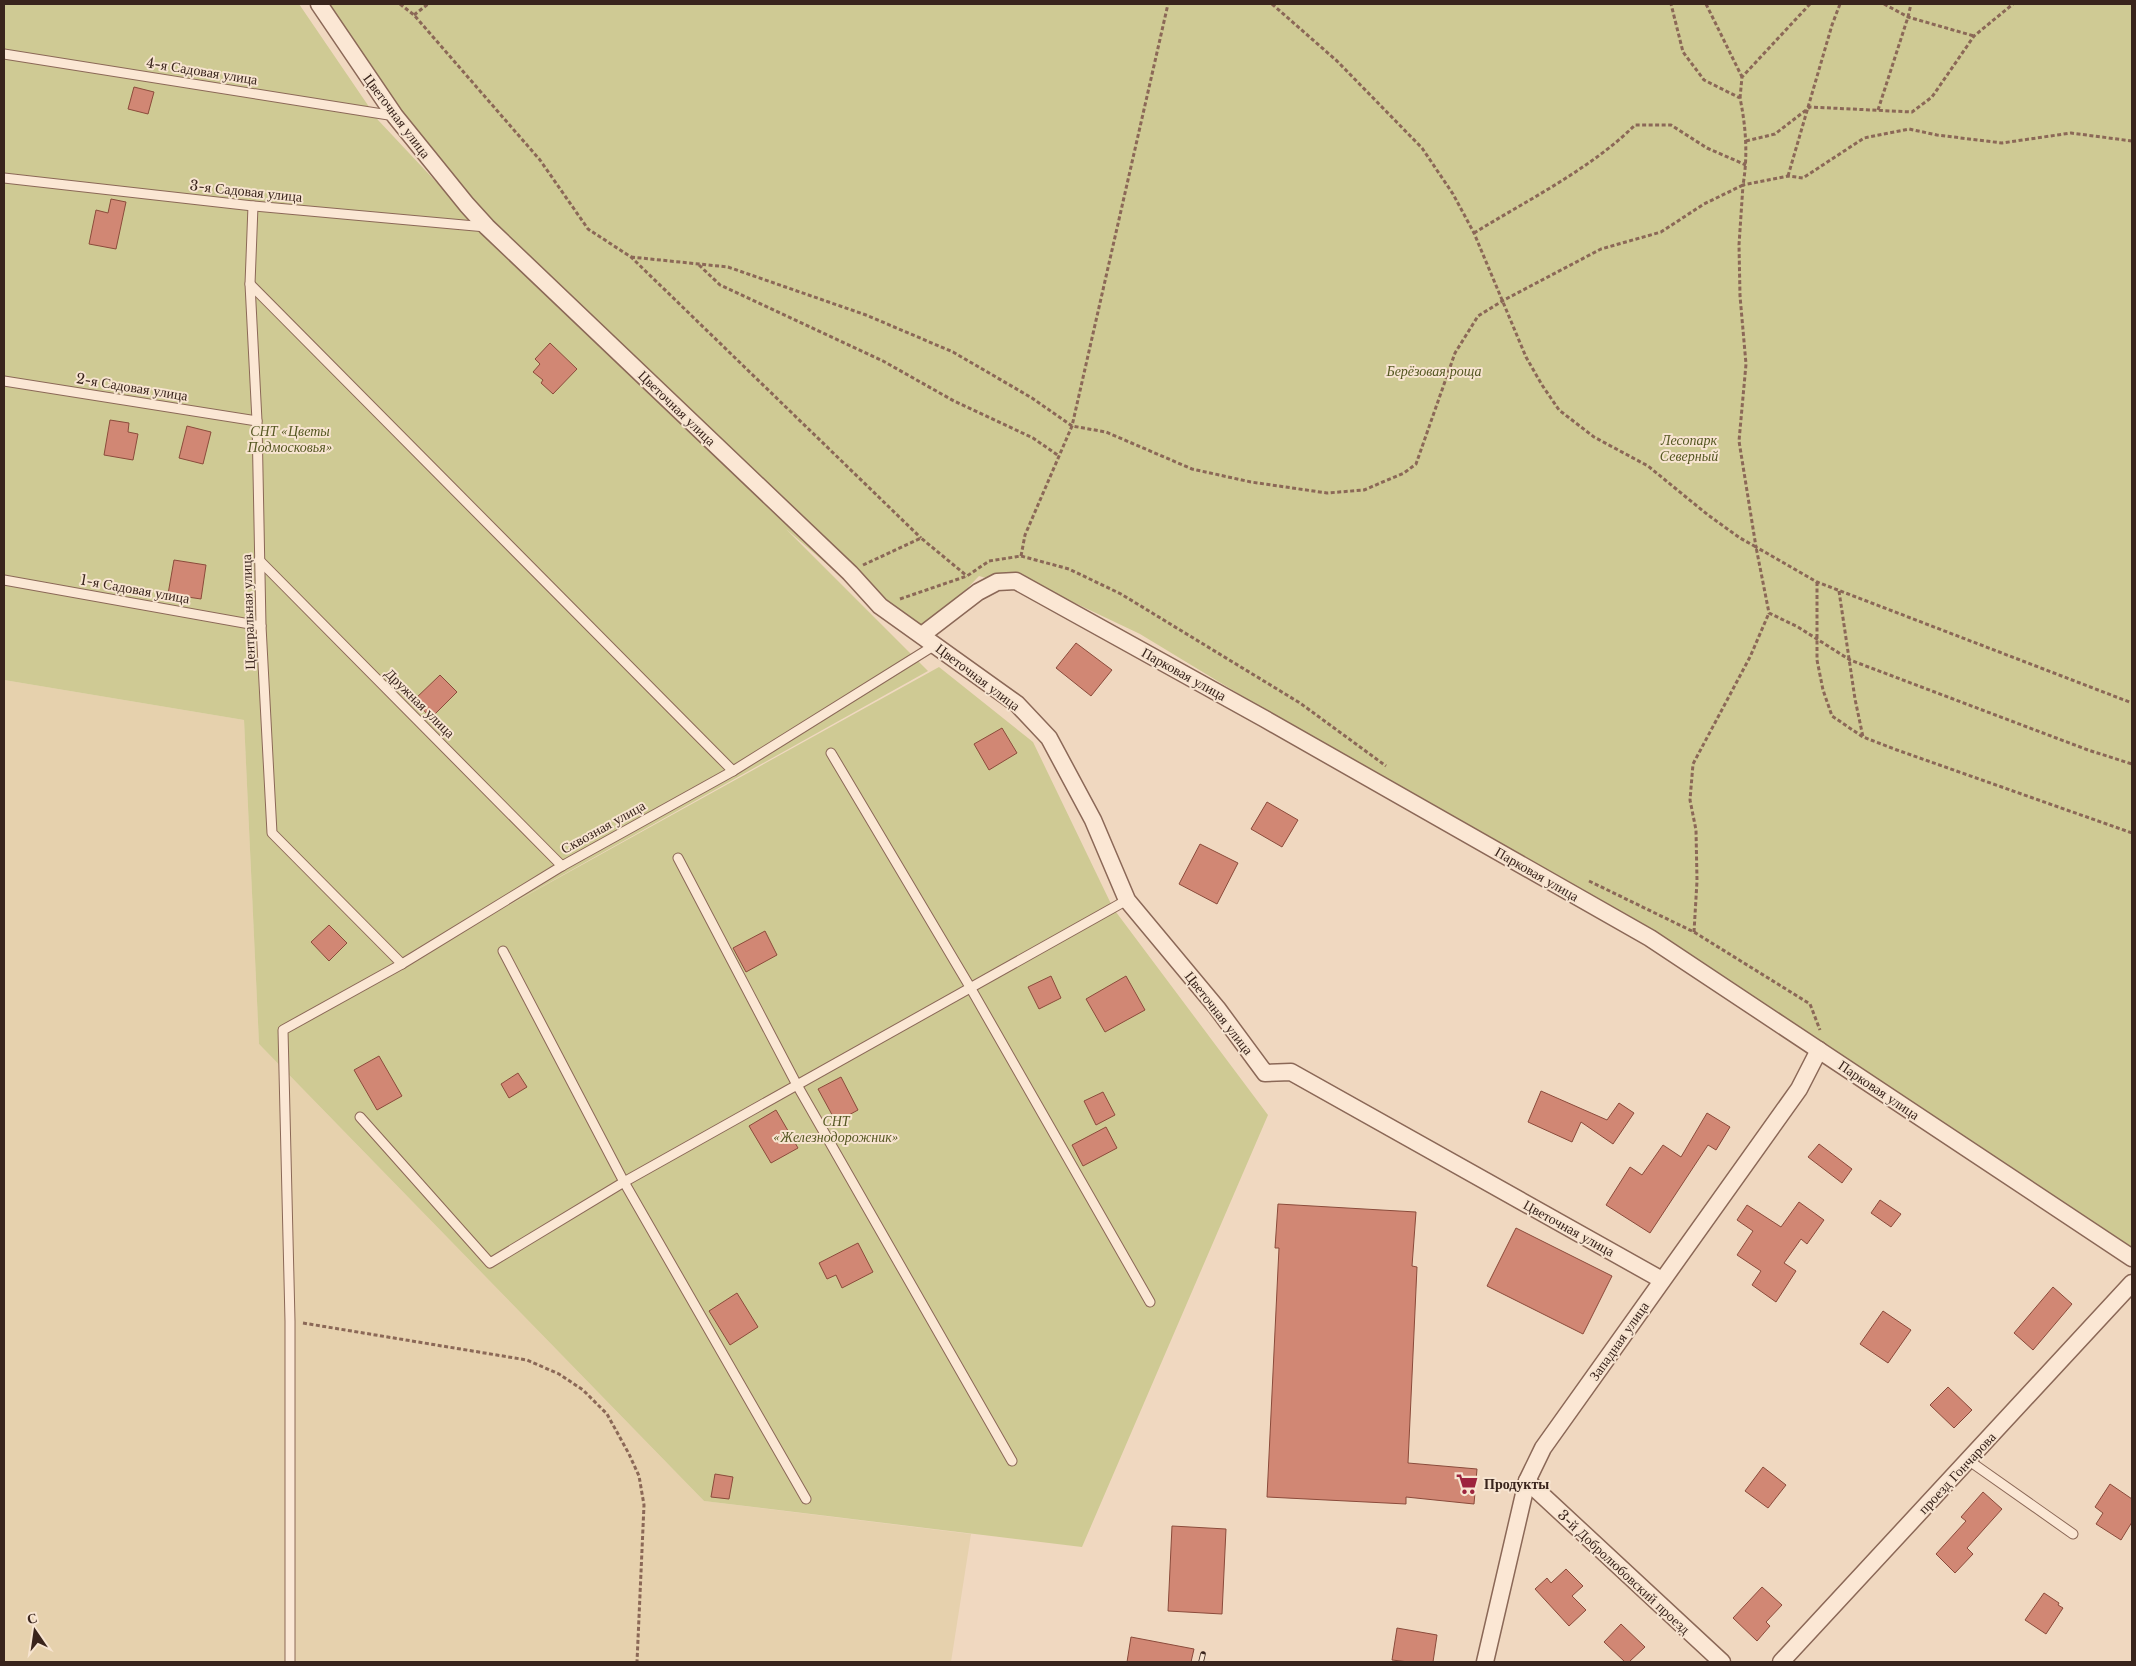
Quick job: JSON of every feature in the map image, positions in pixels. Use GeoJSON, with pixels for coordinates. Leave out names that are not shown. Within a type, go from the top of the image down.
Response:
{"type":"FeatureCollection","features":[{"type":"Feature","properties":{"kind":"street","name":"Цветочная улица"},"geometry":{"type":"LineString","coordinates":[[319,4],[395,116],[487,227],[850,573],[880,606],[1017,704],[1049,738],[1093,820],[1127,900],[1217,1008],[1265,1073],[1291,1072],[1662,1280]]}},
{"type":"Feature","properties":{"kind":"street","name":"Парковая улица"},"geometry":{"type":"LineString","coordinates":[[922,635],[978,592],[997,582],[1016,581],[1265,719],[1650,938],[2132,1258]]}},
{"type":"Feature","properties":{"kind":"street","name":"Западная улица"},"geometry":{"type":"LineString","coordinates":[[1485,1662],[1527,1481],[1543,1448],[1799,1089],[1819,1050]]}},
{"type":"Feature","properties":{"kind":"street","name":"проезд Гончарова"},"geometry":{"type":"LineString","coordinates":[[1781,1662],[2132,1283]]}},
{"type":"Feature","properties":{"kind":"street","name":"3-й Добролюбовский проезд"},"geometry":{"type":"LineString","coordinates":[[1527,1481],[1722,1662]]}},
{"type":"Feature","properties":{"kind":"lane","name":"4-я Садовая улица"},"geometry":{"type":"LineString","coordinates":[[4,54],[395,116]]}},
{"type":"Feature","properties":{"kind":"lane","name":"3-я Садовая улица"},"geometry":{"type":"LineString","coordinates":[[4,178],[253,206],[487,227]]}},
{"type":"Feature","properties":{"kind":"lane","name":"Центральная улица"},"geometry":{"type":"LineString","coordinates":[[253,206],[250,284],[256,421],[261,626],[272,833],[402,964]]}},
{"type":"Feature","properties":{"kind":"lane"},"geometry":{"type":"LineString","coordinates":[[250,284],[733,771]]}},
{"type":"Feature","properties":{"kind":"lane","name":"2-я Садовая улица"},"geometry":{"type":"LineString","coordinates":[[4,381],[256,421]]}},
{"type":"Feature","properties":{"kind":"lane","name":"Дружная улица"},"geometry":{"type":"LineString","coordinates":[[259,560],[562,866]]}},
{"type":"Feature","properties":{"kind":"lane","name":"1-я Садовая улица"},"geometry":{"type":"LineString","coordinates":[[4,580],[261,626]]}},
{"type":"Feature","properties":{"kind":"lane","name":"Сквозная улица"},"geometry":{"type":"LineString","coordinates":[[290,1321],[283,1030],[402,964],[562,866],[733,771],[935,646]]}},
{"type":"Feature","properties":{"kind":"lane"},"geometry":{"type":"LineString","coordinates":[[831,753],[970,987],[1150,1302]]}},
{"type":"Feature","properties":{"kind":"lane"},"geometry":{"type":"LineString","coordinates":[[678,858],[796,1085],[1012,1461]]}},
{"type":"Feature","properties":{"kind":"lane"},"geometry":{"type":"LineString","coordinates":[[360,1117],[490,1263],[624,1182],[1127,900]]}},
{"type":"Feature","properties":{"kind":"lane"},"geometry":{"type":"LineString","coordinates":[[503,951],[624,1182],[806,1499]]}},
{"type":"Feature","properties":{"kind":"lane"},"geometry":{"type":"LineString","coordinates":[[290,1321],[290,1662]]}},
{"type":"Feature","properties":{"kind":"lane"},"geometry":{"type":"LineString","coordinates":[[1968,1460],[2073,1534]]}},
{"type":"Feature","properties":{"kind":"path"},"geometry":{"type":"LineString","coordinates":[[400,4],[414,15],[540,160],[588,228],[631,256],[921,538],[967,576]]}},
{"type":"Feature","properties":{"kind":"path"},"geometry":{"type":"LineString","coordinates":[[414,15],[428,4]]}},
{"type":"Feature","properties":{"kind":"path"},"geometry":{"type":"LineString","coordinates":[[1020,556],[1025,535],[1072,426],[1168,4]]}},
{"type":"Feature","properties":{"kind":"path"},"geometry":{"type":"LineString","coordinates":[[1272,4],[1337,61],[1422,148],[1452,194],[1474,233],[1504,300],[1526,357],[1559,410],[1594,436],[1648,466],[1708,515],[1740,538],[1817,582],[2132,703]]}},
{"type":"Feature","properties":{"kind":"path"},"geometry":{"type":"LineString","coordinates":[[1672,4],[1683,52],[1704,80],[1740,98]]}},
{"type":"Feature","properties":{"kind":"path"},"geometry":{"type":"LineString","coordinates":[[1694,932],[1697,881],[1696,830],[1690,800],[1693,764],[1750,657],[1769,613],[1756,547],[1740,441],[1746,364],[1740,296],[1739,245],[1746,165],[1745,124],[1740,98],[1742,77],[1706,4]]}},
{"type":"Feature","properties":{"kind":"path"},"geometry":{"type":"LineString","coordinates":[[1742,77],[1810,4]]}},
{"type":"Feature","properties":{"kind":"path"},"geometry":{"type":"LineString","coordinates":[[1788,176],[1810,107],[1832,24],[1840,4]]}},
{"type":"Feature","properties":{"kind":"path"},"geometry":{"type":"LineString","coordinates":[[1884,4],[1908,17],[1974,36]]}},
{"type":"Feature","properties":{"kind":"path"},"geometry":{"type":"LineString","coordinates":[[1878,110],[1911,4]]}},
{"type":"Feature","properties":{"kind":"path"},"geometry":{"type":"LineString","coordinates":[[1746,141],[1775,134],[1810,107],[1912,112],[1932,97],[1974,36],[2013,4]]}},
{"type":"Feature","properties":{"kind":"path"},"geometry":{"type":"LineString","coordinates":[[1474,233],[1620,140],[1635,125],[1671,125],[1706,148],[1746,165]]}},
{"type":"Feature","properties":{"kind":"path"},"geometry":{"type":"LineString","coordinates":[[631,256],[699,265],[728,266],[866,316],[953,352],[1032,398],[1072,426],[1106,432],[1192,469],[1251,482],[1327,493],[1364,490],[1404,473],[1416,464],[1455,353],[1478,316],[1504,300],[1601,249],[1661,232],[1704,204],[1743,185],[1788,176],[1803,178],[1864,138],[1909,129],[2002,144],[2071,133],[2132,141]]}},
{"type":"Feature","properties":{"kind":"path"},"geometry":{"type":"LineString","coordinates":[[699,265],[720,285],[883,361],[954,401],[1033,438],[1059,456]]}},
{"type":"Feature","properties":{"kind":"path"},"geometry":{"type":"LineString","coordinates":[[850,573],[866,563],[921,538]]}},
{"type":"Feature","properties":{"kind":"path"},"geometry":{"type":"LineString","coordinates":[[1817,582],[1817,660],[1823,690],[1832,716],[1863,737],[2132,833]]}},
{"type":"Feature","properties":{"kind":"path"},"geometry":{"type":"LineString","coordinates":[[1838,590],[1855,699],[1863,737]]}},
{"type":"Feature","properties":{"kind":"path"},"geometry":{"type":"LineString","coordinates":[[1769,613],[1816,638],[1850,660],[2088,750],[2132,764]]}},
{"type":"Feature","properties":{"kind":"path"},"geometry":{"type":"LineString","coordinates":[[290,1321],[527,1360],[559,1374],[583,1390],[607,1414],[639,1476],[644,1505],[637,1662]]}},
{"type":"Feature","properties":{"kind":"shaded area"},"geometry":{"type":"Polygon","coordinates":[[[4,680],[244,720],[259,1044],[704,1501],[971,1534],[951,1662],[4,1662],[4,680]]]}},
{"type":"Feature","properties":{"kind":"green space"},"geometry":{"type":"Polygon","coordinates":[[[4,4],[299,4],[378,120],[440,186],[558,303],[429,159],[320,4],[2132,4],[2132,1250],[1500,852],[1140,634],[1077,604],[979,576],[933,624],[910,626],[886,615],[786,529],[928,671],[493,914],[939,667],[1033,742],[1113,908],[1268,1115],[1082,1547],[704,1501],[259,1044],[244,720],[4,680],[4,4]]]}},
{"type":"Feature","properties":{"kind":"building"},"geometry":{"type":"Polygon","coordinates":[[[134,87],[154,92],[148,114],[128,109],[134,87]]]}},
{"type":"Feature","properties":{"kind":"building"},"geometry":{"type":"Polygon","coordinates":[[[111,199],[126,202],[116,249],[89,244],[96,210],[108,213],[111,199]]]}},
{"type":"Feature","properties":{"kind":"building"},"geometry":{"type":"Polygon","coordinates":[[[550,343],[577,369],[553,394],[541,383],[543,380],[533,372],[540,364],[535,359],[550,343]]]}},
{"type":"Feature","properties":{"kind":"building"},"geometry":{"type":"Polygon","coordinates":[[[110,420],[129,423],[128,432],[138,434],[133,460],[104,455],[110,420]]]}},
{"type":"Feature","properties":{"kind":"building"},"geometry":{"type":"Polygon","coordinates":[[[187,426],[211,432],[203,464],[179,458],[187,426]]]}},
{"type":"Feature","properties":{"kind":"building"},"geometry":{"type":"Polygon","coordinates":[[[174,560],[206,565],[201,599],[168,594],[174,560]]]}},
{"type":"Feature","properties":{"kind":"building"},"geometry":{"type":"Polygon","coordinates":[[[1076,643],[1112,670],[1091,696],[1056,668],[1076,643]]]}},
{"type":"Feature","properties":{"kind":"building"},"geometry":{"type":"Polygon","coordinates":[[[440,675],[457,692],[431,718],[414,700],[440,675]]]}},
{"type":"Feature","properties":{"kind":"building"},"geometry":{"type":"Polygon","coordinates":[[[1002,728],[1017,753],[989,770],[974,744],[1002,728]]]}},
{"type":"Feature","properties":{"kind":"building"},"geometry":{"type":"Polygon","coordinates":[[[1267,802],[1298,820],[1282,847],[1251,829],[1267,802]]]}},
{"type":"Feature","properties":{"kind":"building"},"geometry":{"type":"Polygon","coordinates":[[[1200,844],[1238,863],[1217,904],[1179,884],[1200,844]]]}},
{"type":"Feature","properties":{"kind":"building"},"geometry":{"type":"Polygon","coordinates":[[[329,925],[347,943],[329,961],[311,942],[329,925]]]}},
{"type":"Feature","properties":{"kind":"building"},"geometry":{"type":"Polygon","coordinates":[[[765,931],[777,955],[746,972],[733,948],[765,931]]]}},
{"type":"Feature","properties":{"kind":"building"},"geometry":{"type":"Polygon","coordinates":[[[1051,976],[1061,998],[1039,1009],[1028,987],[1051,976]]]}},
{"type":"Feature","properties":{"kind":"building"},"geometry":{"type":"Polygon","coordinates":[[[1126,976],[1145,1010],[1105,1032],[1086,999],[1126,976]]]}},
{"type":"Feature","properties":{"kind":"building"},"geometry":{"type":"Polygon","coordinates":[[[379,1056],[402,1096],[377,1110],[354,1070],[379,1056]]]}},
{"type":"Feature","properties":{"kind":"building"},"geometry":{"type":"Polygon","coordinates":[[[518,1073],[527,1087],[509,1098],[501,1084],[518,1073]]]}},
{"type":"Feature","properties":{"kind":"building"},"geometry":{"type":"Polygon","coordinates":[[[841,1077],[858,1110],[836,1122],[818,1089],[841,1077]]]}},
{"type":"Feature","properties":{"kind":"building"},"geometry":{"type":"Polygon","coordinates":[[[1541,1091],[1607,1120],[1619,1103],[1634,1113],[1613,1144],[1581,1122],[1572,1142],[1528,1122],[1541,1091]]]}},
{"type":"Feature","properties":{"kind":"building"},"geometry":{"type":"Polygon","coordinates":[[[1103,1092],[1115,1115],[1096,1125],[1084,1101],[1103,1092]]]}},
{"type":"Feature","properties":{"kind":"building"},"geometry":{"type":"Polygon","coordinates":[[[776,1110],[798,1148],[771,1163],[749,1126],[776,1110]]]}},
{"type":"Feature","properties":{"kind":"building"},"geometry":{"type":"Polygon","coordinates":[[[1707,1113],[1730,1127],[1716,1150],[1708,1145],[1650,1233],[1606,1205],[1630,1167],[1642,1175],[1663,1145],[1681,1157],[1707,1113]]]}},
{"type":"Feature","properties":{"kind":"building"},"geometry":{"type":"Polygon","coordinates":[[[1106,1127],[1117,1148],[1083,1166],[1072,1145],[1106,1127]]]}},
{"type":"Feature","properties":{"kind":"building"},"geometry":{"type":"Polygon","coordinates":[[[1819,1144],[1852,1169],[1842,1183],[1808,1157],[1819,1144]]]}},
{"type":"Feature","properties":{"kind":"building"},"geometry":{"type":"Polygon","coordinates":[[[1880,1200],[1901,1214],[1891,1227],[1871,1213],[1880,1200]]]}},
{"type":"Feature","properties":{"kind":"building"},"geometry":{"type":"Polygon","coordinates":[[[1799,1202],[1824,1220],[1807,1244],[1801,1239],[1784,1263],[1796,1271],[1776,1302],[1752,1285],[1761,1271],[1737,1255],[1753,1231],[1737,1220],[1747,1205],[1781,1227],[1799,1202]]]}},
{"type":"Feature","properties":{"kind":"building"},"geometry":{"type":"Polygon","coordinates":[[[1278,1204],[1416,1212],[1412,1266],[1417,1267],[1408,1463],[1477,1469],[1474,1504],[1406,1497],[1406,1504],[1267,1497],[1279,1248],[1275,1248],[1278,1204]]]}},
{"type":"Feature","properties":{"kind":"building"},"geometry":{"type":"Polygon","coordinates":[[[1516,1228],[1612,1276],[1583,1334],[1487,1286],[1516,1228]]]}},
{"type":"Feature","properties":{"kind":"building"},"geometry":{"type":"Polygon","coordinates":[[[858,1243],[873,1272],[842,1288],[836,1275],[827,1279],[819,1263],[858,1243]]]}},
{"type":"Feature","properties":{"kind":"building"},"geometry":{"type":"Polygon","coordinates":[[[2053,1287],[2072,1304],[2033,1350],[2014,1333],[2053,1287]]]}},
{"type":"Feature","properties":{"kind":"building"},"geometry":{"type":"Polygon","coordinates":[[[737,1293],[758,1327],[730,1345],[709,1311],[737,1293]]]}},
{"type":"Feature","properties":{"kind":"building"},"geometry":{"type":"Polygon","coordinates":[[[1883,1311],[1911,1330],[1888,1363],[1860,1344],[1883,1311]]]}},
{"type":"Feature","properties":{"kind":"building"},"geometry":{"type":"Polygon","coordinates":[[[1948,1387],[1972,1410],[1954,1428],[1930,1405],[1948,1387]]]}},
{"type":"Feature","properties":{"kind":"building"},"geometry":{"type":"Polygon","coordinates":[[[1763,1467],[1786,1485],[1768,1508],[1745,1491],[1763,1467]]]}},
{"type":"Feature","properties":{"kind":"building"},"geometry":{"type":"Polygon","coordinates":[[[715,1474],[733,1477],[729,1499],[711,1497],[715,1474]]]}},
{"type":"Feature","properties":{"kind":"building"},"geometry":{"type":"Polygon","coordinates":[[[2110,1484],[2132,1499],[2132,1522],[2121,1540],[2096,1524],[2103,1513],[2095,1507],[2110,1484]]]}},
{"type":"Feature","properties":{"kind":"building"},"geometry":{"type":"Polygon","coordinates":[[[1983,1492],[2002,1509],[1967,1548],[1973,1554],[1955,1573],[1936,1554],[1966,1521],[1961,1517],[1983,1492]]]}},
{"type":"Feature","properties":{"kind":"building"},"geometry":{"type":"Polygon","coordinates":[[[1172,1526],[1226,1529],[1222,1614],[1168,1611],[1172,1526]]]}},
{"type":"Feature","properties":{"kind":"building"},"geometry":{"type":"Polygon","coordinates":[[[1566,1569],[1583,1586],[1572,1596],[1586,1610],[1569,1626],[1535,1589],[1547,1578],[1551,1583],[1566,1569]]]}},
{"type":"Feature","properties":{"kind":"building"},"geometry":{"type":"Polygon","coordinates":[[[1762,1587],[1782,1605],[1766,1622],[1770,1626],[1757,1641],[1733,1618],[1762,1587]]]}},
{"type":"Feature","properties":{"kind":"building"},"geometry":{"type":"Polygon","coordinates":[[[2044,1593],[2063,1608],[2046,1634],[2025,1620],[2044,1593]]]}},
{"type":"Feature","properties":{"kind":"building"},"geometry":{"type":"Polygon","coordinates":[[[1621,1624],[1645,1647],[1629,1662],[1625,1662],[1604,1642],[1621,1624]]]}},
{"type":"Feature","properties":{"kind":"building"},"geometry":{"type":"Polygon","coordinates":[[[1397,1628],[1437,1635],[1433,1662],[1392,1660],[1397,1628]]]}},
{"type":"Feature","properties":{"kind":"building"},"geometry":{"type":"Polygon","coordinates":[[[1131,1637],[1194,1649],[1191,1662],[1127,1662],[1131,1637]]]}},
{"type":"Feature","properties":{"kind":"railway"},"geometry":{"type":"LineString","coordinates":[[1201,1662],[1203,1654]]}},
{"type":"Feature","properties":{"kind":"place","name":"Продукты"},"geometry":{"type":"Point","coordinates":[1467,1484]}},
{"type":"Feature","properties":{"kind":"park label","name":"Берёзовая роща"},"geometry":{"type":"Point","coordinates":[1434,371]}},
{"type":"Feature","properties":{"kind":"park label","name":"СНТ «Цветы Подмосковья»"},"geometry":{"type":"Point","coordinates":[290,440]}},
{"type":"Feature","properties":{"kind":"park label","name":"Лесопарк Северный"},"geometry":{"type":"Point","coordinates":[1689,448]}},
{"type":"Feature","properties":{"kind":"park label","name":"СНТ «Железнодорожник»"},"geometry":{"type":"Point","coordinates":[836,1130]}}]}
